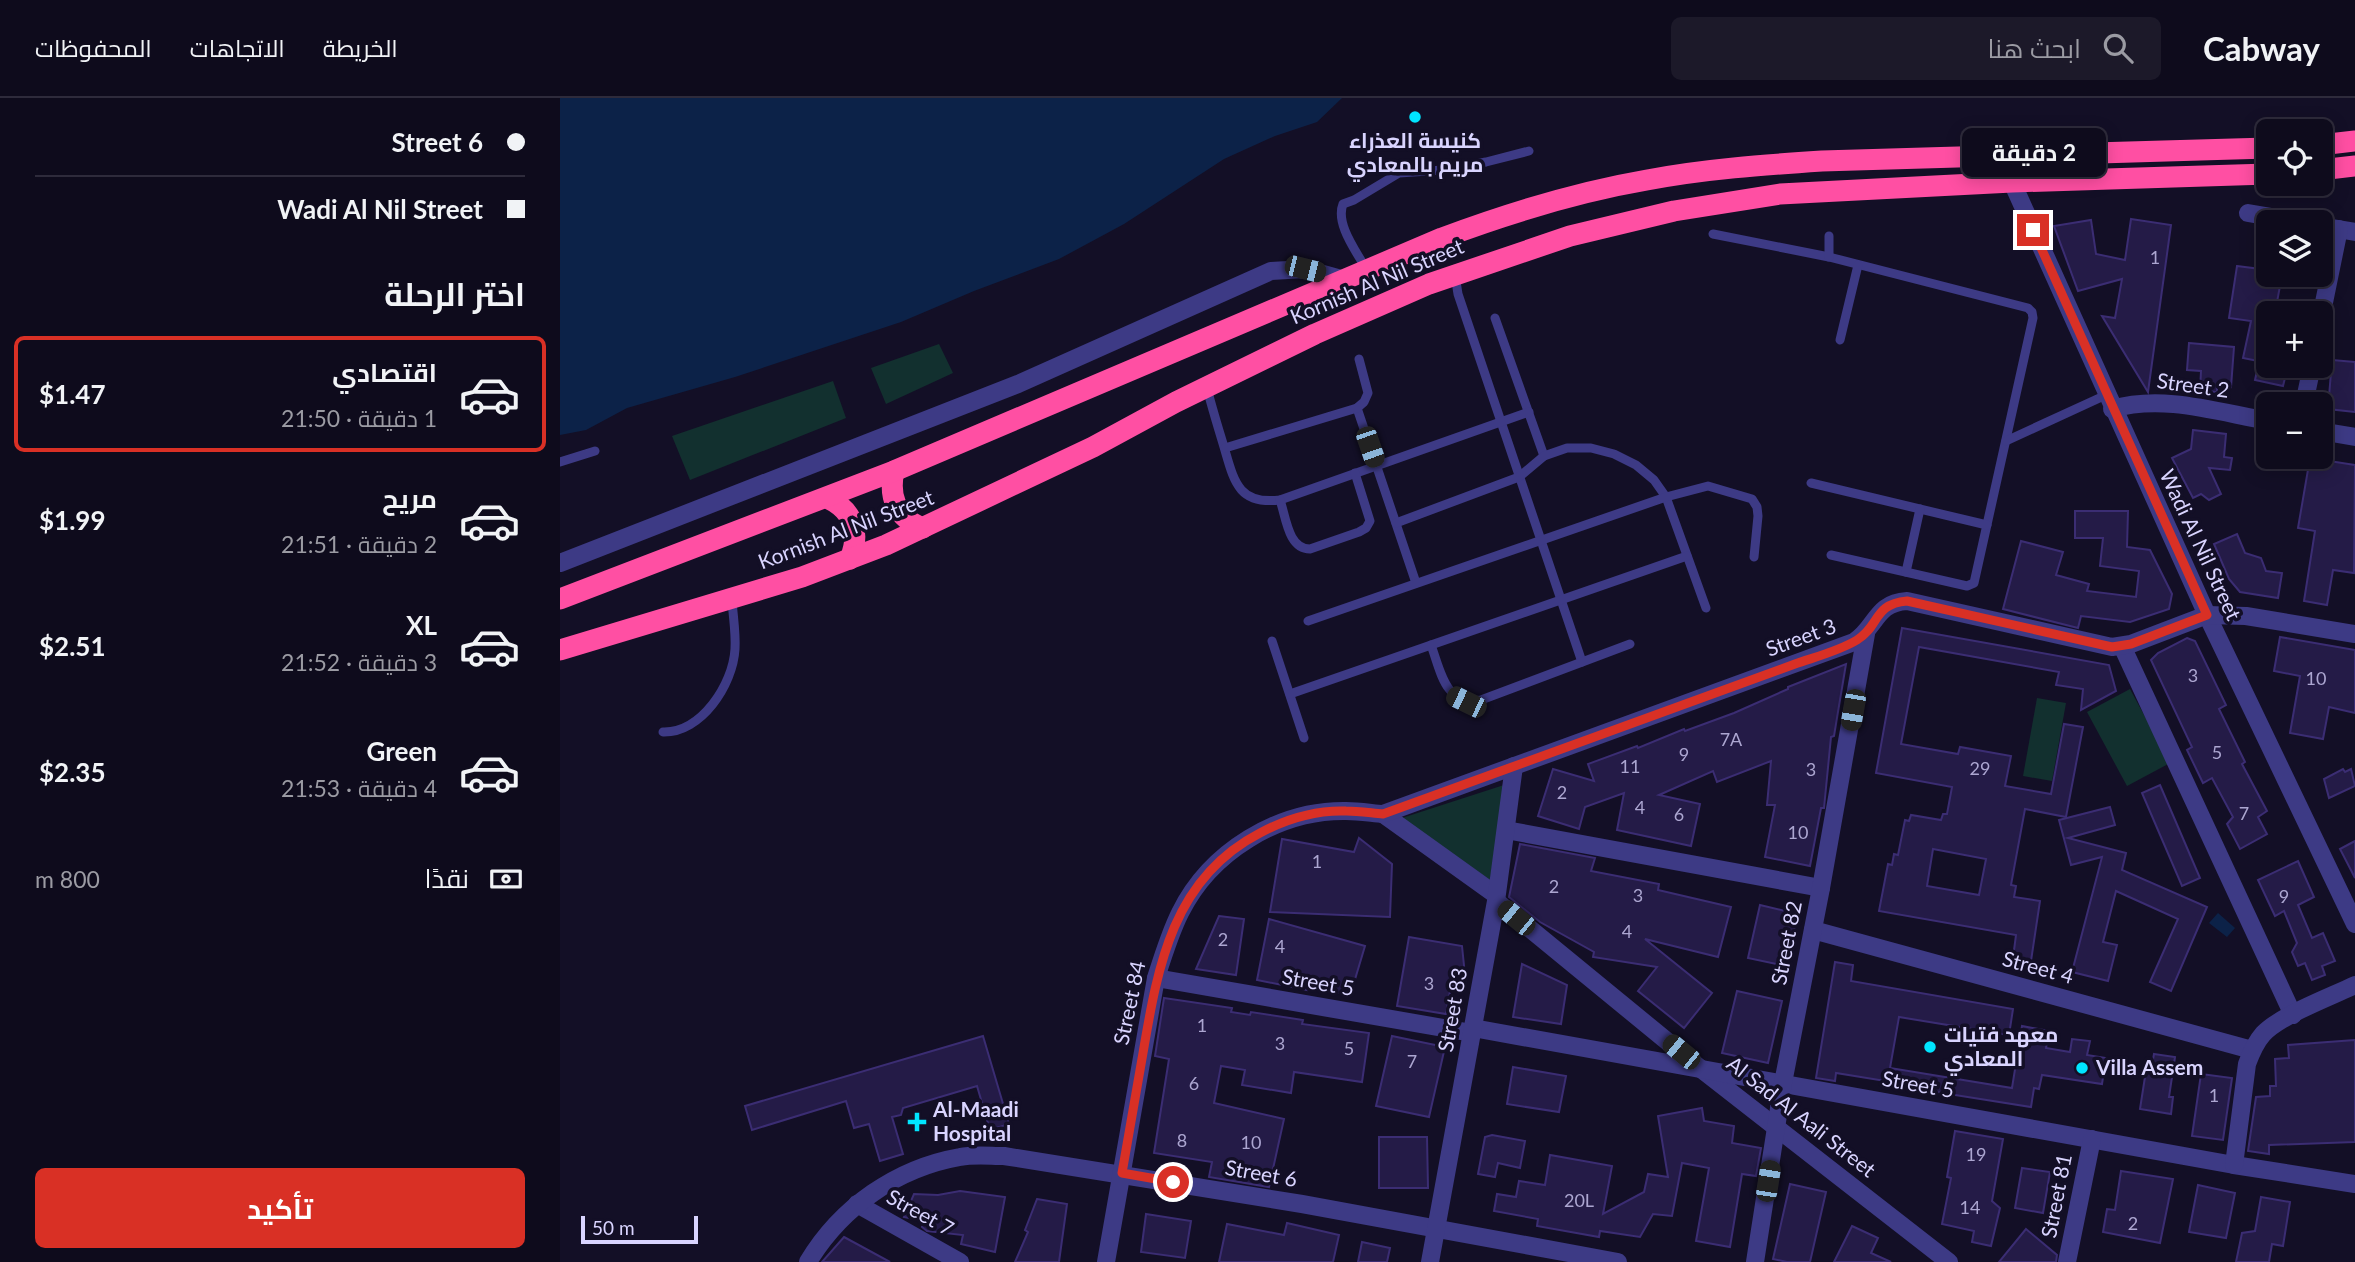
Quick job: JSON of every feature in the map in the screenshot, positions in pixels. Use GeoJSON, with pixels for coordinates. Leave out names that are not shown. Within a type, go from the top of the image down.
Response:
{"type":"FeatureCollection","features":[{"type":"Feature","properties":{"kind":"highway"},"geometry":{"type":"LineString","coordinates":[[2333,144],[2355,141]]}},
{"type":"Feature","properties":{"kind":"highway","name":"Kornish Al Nil Street"},"geometry":{"type":"LineString","coordinates":[[560,599],[894,471],[1442,238],[1525,209],[1604,188],[1705,171],[1822,161],[2256,148]]}},
{"type":"Feature","properties":{"kind":"highway"},"geometry":{"type":"LineString","coordinates":[[2333,169],[2355,166]]}},
{"type":"Feature","properties":{"kind":"highway","name":"Kornish Al Nil Street"},"geometry":{"type":"LineString","coordinates":[[560,650],[850,559],[923,528],[1093,447],[1207,386],[1315,334],[1455,274],[1570,236],[1661,214],[1780,194],[2012,182],[2256,174]]}},
{"type":"Feature","properties":{"kind":"highway"},"geometry":{"type":"LineString","coordinates":[[894,471],[892,483],[896,506],[912,524],[923,528]]}},
{"type":"Feature","properties":{"kind":"highway"},"geometry":{"type":"LineString","coordinates":[[827,498],[847,511],[853,522],[855,547],[850,559]]}},
{"type":"Feature","properties":{"kind":"street","name":"Wadi Al Nil Street"},"geometry":{"type":"LineString","coordinates":[[2012,182],[2207,615],[2355,924]]}},
{"type":"Feature","properties":{"kind":"street"},"geometry":{"type":"LineString","coordinates":[[2248,213],[2256,214]]}},
{"type":"Feature","properties":{"kind":"street"},"geometry":{"type":"LineString","coordinates":[[2326,301],[2347,231]]}},
{"type":"Feature","properties":{"kind":"street"},"geometry":{"type":"LineString","coordinates":[[560,563],[1018,384],[1271,271],[1305,269],[1341,279]]}},
{"type":"Feature","properties":{"kind":"street","name":"Street 2"},"geometry":{"type":"LineString","coordinates":[[2109,402],[2166,403],[2256,419]]}},
{"type":"Feature","properties":{"kind":"street"},"geometry":{"type":"LineString","coordinates":[[2333,433],[2355,437]]}},
{"type":"Feature","properties":{"kind":"street","name":"Street 3"},"geometry":{"type":"LineString","coordinates":[[1383,814],[1854,642],[1866,634],[1886,606],[1907,601],[2112,647],[2122,646],[2207,615],[2246,616],[2355,634]]}},
{"type":"Feature","properties":{"kind":"street","name":"Street 82"},"geometry":{"type":"LineString","coordinates":[[1755,1262],[1783,1083],[1866,634]]}},
{"type":"Feature","properties":{"kind":"street"},"geometry":{"type":"LineString","coordinates":[[2122,646],[2293,1015]]}},
{"type":"Feature","properties":{"kind":"street","name":"Street 83"},"geometry":{"type":"LineString","coordinates":[[1430,1262],[1496,898],[1514,766]]}},
{"type":"Feature","properties":{"kind":"street","name":"Street 84"},"geometry":{"type":"LineString","coordinates":[[1106,1262],[1156,978],[1180,912],[1198,884],[1220,860],[1245,840],[1275,825],[1306,815],[1344,810],[1383,814]]}},
{"type":"Feature","properties":{"kind":"street","name":"Al Sad Al Aali Street"},"geometry":{"type":"LineString","coordinates":[[1383,814],[1496,898],[1701,1069],[1949,1262]]}},
{"type":"Feature","properties":{"kind":"street"},"geometry":{"type":"LineString","coordinates":[[1506,830],[1821,888]]}},
{"type":"Feature","properties":{"kind":"street","name":"Street 4"},"geometry":{"type":"LineString","coordinates":[[1813,929],[2252,1050]]}},
{"type":"Feature","properties":{"kind":"street","name":"Street 5"},"geometry":{"type":"LineString","coordinates":[[1156,978],[1783,1083],[2234,1165],[2355,1184]]}},
{"type":"Feature","properties":{"kind":"street"},"geometry":{"type":"LineString","coordinates":[[2234,1165],[2247,1063],[2262,1035],[2277,1023],[2355,985]]}},
{"type":"Feature","properties":{"kind":"street","name":"Street 81"},"geometry":{"type":"LineString","coordinates":[[2067,1262],[2092,1139]]}},
{"type":"Feature","properties":{"kind":"street","name":"Street 6"},"geometry":{"type":"LineString","coordinates":[[808,1262],[832,1229],[857,1205],[887,1183],[924,1165],[963,1156],[1004,1156],[1122,1173],[1618,1262]]}},
{"type":"Feature","properties":{"kind":"street","name":"Street 7"},"geometry":{"type":"LineString","coordinates":[[857,1205],[960,1262]]}},
{"type":"Feature","properties":{"kind":"lane"},"geometry":{"type":"LineString","coordinates":[[1366,269],[1348,235],[1341,210],[1343,204],[1399,173],[1443,170],[1529,151]]}},
{"type":"Feature","properties":{"kind":"lane"},"geometry":{"type":"LineString","coordinates":[[1713,234],[1829,257],[2028,308],[2032,312],[2033,318],[2006,441],[1975,580],[1971,586],[1831,555]]}},
{"type":"Feature","properties":{"kind":"lane"},"geometry":{"type":"LineString","coordinates":[[1829,236],[1829,257]]}},
{"type":"Feature","properties":{"kind":"lane"},"geometry":{"type":"LineString","coordinates":[[1840,340],[1858,265]]}},
{"type":"Feature","properties":{"kind":"lane"},"geometry":{"type":"LineString","coordinates":[[1455,274],[1458,294],[1582,662]]}},
{"type":"Feature","properties":{"kind":"lane"},"geometry":{"type":"LineString","coordinates":[[1496,318],[1544,456]]}},
{"type":"Feature","properties":{"kind":"lane"},"geometry":{"type":"LineString","coordinates":[[1225,448],[1357,408],[1368,393],[1359,359]]}},
{"type":"Feature","properties":{"kind":"lane"},"geometry":{"type":"LineString","coordinates":[[1207,386],[1238,487],[1250,497],[1265,502],[1280,500],[1529,412]]}},
{"type":"Feature","properties":{"kind":"lane"},"geometry":{"type":"LineString","coordinates":[[2006,441],[2109,402]]}},
{"type":"Feature","properties":{"kind":"lane"},"geometry":{"type":"LineString","coordinates":[[1357,408],[1416,583]]}},
{"type":"Feature","properties":{"kind":"lane"},"geometry":{"type":"LineString","coordinates":[[1396,523],[1519,477],[1544,456],[1567,448],[1591,448],[1614,454],[1636,465],[1654,480],[1666,497],[1706,608]]}},
{"type":"Feature","properties":{"kind":"lane"},"geometry":{"type":"LineString","coordinates":[[560,462],[595,451]]}},
{"type":"Feature","properties":{"kind":"lane"},"geometry":{"type":"LineString","coordinates":[[1280,500],[1295,544],[1301,549],[1310,549],[1366,528],[1370,521],[1355,473]]}},
{"type":"Feature","properties":{"kind":"lane"},"geometry":{"type":"LineString","coordinates":[[1811,483],[1987,525]]}},
{"type":"Feature","properties":{"kind":"lane"},"geometry":{"type":"LineString","coordinates":[[1308,621],[1666,497],[1708,486],[1752,499],[1757,506],[1754,557]]}},
{"type":"Feature","properties":{"kind":"lane"},"geometry":{"type":"LineString","coordinates":[[1906,572],[1920,509]]}},
{"type":"Feature","properties":{"kind":"lane"},"geometry":{"type":"LineString","coordinates":[[1290,694],[1687,555]]}},
{"type":"Feature","properties":{"kind":"lane"},"geometry":{"type":"LineString","coordinates":[[663,732],[677,733],[692,726],[711,705],[726,681],[735,649],[732,598]]}},
{"type":"Feature","properties":{"kind":"lane"},"geometry":{"type":"LineString","coordinates":[[1272,641],[1304,738]]}},
{"type":"Feature","properties":{"kind":"lane"},"geometry":{"type":"LineString","coordinates":[[1431,645],[1446,684],[1454,696],[1466,702],[1480,700],[1630,644]]}},
{"type":"Feature","properties":{"kind":"green space"},"geometry":{"type":"Polygon","coordinates":[[[939,344],[953,373],[886,404],[871,368],[939,344]]]}},
{"type":"Feature","properties":{"kind":"green space"},"geometry":{"type":"Polygon","coordinates":[[[833,381],[846,418],[690,480],[672,436],[833,381]]]}},
{"type":"Feature","properties":{"kind":"green space"},"geometry":{"type":"Polygon","coordinates":[[[2130,689],[2170,763],[2127,786],[2087,712],[2130,689]]]}},
{"type":"Feature","properties":{"kind":"green space"},"geometry":{"type":"Polygon","coordinates":[[[2037,698],[2066,703],[2052,781],[2023,776],[2037,698]]]}},
{"type":"Feature","properties":{"kind":"green space"},"geometry":{"type":"Polygon","coordinates":[[[1504,785],[1490,880],[1402,818],[1504,785]]]}},
{"type":"Feature","properties":{"kind":"water"},"geometry":{"type":"Polygon","coordinates":[[[560,98],[1342,98],[1317,122],[1275,136],[1224,159],[1124,224],[1059,259],[901,322],[735,377],[627,408],[586,430],[560,435],[560,98]]]}},
{"type":"Feature","properties":{"kind":"water"},"geometry":{"type":"Polygon","coordinates":[[[2218,913],[2235,928],[2227,937],[2209,923],[2218,913]]]}},
{"type":"Feature","properties":{"kind":"building"},"geometry":{"type":"Polygon","coordinates":[[[2131,219],[2171,225],[2148,392],[2102,316],[2115,318],[2122,279],[2078,291],[2054,226],[2091,220],[2096,254],[2125,260],[2131,219]]]}},
{"type":"Feature","properties":{"kind":"building"},"geometry":{"type":"Polygon","coordinates":[[[2237,266],[2256,268],[2256,287],[2280,287],[2277,301],[2256,301],[2256,361],[2243,358],[2251,321],[2229,318],[2237,266]]]}},
{"type":"Feature","properties":{"kind":"building"},"geometry":{"type":"Polygon","coordinates":[[[2189,343],[2234,347],[2231,387],[2217,385],[2217,392],[2200,391],[2201,371],[2187,370],[2189,343]]]}},
{"type":"Feature","properties":{"kind":"building"},"geometry":{"type":"Polygon","coordinates":[[[2333,360],[2355,362],[2355,412],[2333,410],[2333,392],[2329,392],[2333,360]]]}},
{"type":"Feature","properties":{"kind":"building"},"geometry":{"type":"Polygon","coordinates":[[[2256,375],[2256,378],[2285,378],[2283,386],[2255,380],[2256,375]]]}},
{"type":"Feature","properties":{"kind":"building"},"geometry":{"type":"Polygon","coordinates":[[[2193,430],[2226,434],[2224,457],[2232,458],[2230,470],[2209,468],[2221,494],[2209,500],[2201,494],[2193,498],[2172,458],[2191,449],[2193,430]]]}},
{"type":"Feature","properties":{"kind":"building"},"geometry":{"type":"Polygon","coordinates":[[[2333,462],[2355,465],[2354,573],[2333,570],[2327,605],[2304,601],[2315,531],[2298,528],[2308,469],[2333,469],[2333,462]]]}},
{"type":"Feature","properties":{"kind":"building"},"geometry":{"type":"Polygon","coordinates":[[[2075,511],[2128,511],[2127,547],[2150,550],[2172,594],[2169,609],[2130,622],[2081,616],[2078,628],[2003,609],[2021,541],[2063,552],[2056,575],[2089,584],[2087,591],[2136,597],[2139,571],[2100,566],[2103,538],[2075,538],[2075,511]]]}},
{"type":"Feature","properties":{"kind":"building"},"geometry":{"type":"Polygon","coordinates":[[[2237,534],[2245,553],[2261,558],[2266,571],[2282,573],[2278,598],[2240,592],[2229,579],[2214,544],[2237,534]]]}},
{"type":"Feature","properties":{"kind":"building"},"geometry":{"type":"Polygon","coordinates":[[[1902,628],[2109,665],[2116,691],[2081,710],[2083,689],[2056,685],[2059,672],[1919,647],[1901,744],[1958,754],[1960,747],[2011,756],[2005,786],[2051,794],[2064,724],[2083,727],[2066,817],[2025,809],[2011,885],[2016,886],[2014,897],[2040,901],[2031,961],[2013,958],[2016,935],[1879,911],[1888,864],[1892,865],[1894,854],[1898,855],[1905,820],[1909,821],[1911,815],[1941,820],[1943,814],[1947,814],[1952,787],[1876,773],[1902,628]],[[1933,849],[1927,886],[1979,895],[1986,859],[1933,849]]]}},
{"type":"Feature","properties":{"kind":"building"},"geometry":{"type":"Polygon","coordinates":[[[2280,637],[2355,650],[2355,713],[2329,707],[2323,739],[2290,733],[2300,676],[2274,671],[2280,637]]]}},
{"type":"Feature","properties":{"kind":"building"},"geometry":{"type":"Polygon","coordinates":[[[2187,638],[2195,641],[2226,705],[2219,709],[2245,762],[2242,764],[2267,811],[2258,817],[2267,834],[2240,849],[2227,824],[2233,817],[2212,778],[2203,783],[2187,750],[2192,747],[2151,660],[2158,653],[2187,638]]]}},
{"type":"Feature","properties":{"kind":"building"},"geometry":{"type":"Polygon","coordinates":[[[1846,664],[1834,736],[1831,737],[1824,808],[1821,808],[1810,866],[1765,857],[1775,805],[1767,805],[1771,761],[1717,782],[1713,771],[1659,795],[1700,804],[1691,846],[1617,830],[1624,793],[1585,807],[1579,829],[1538,816],[1553,769],[1594,781],[1588,764],[1734,713],[1788,687],[1846,664]]]}},
{"type":"Feature","properties":{"kind":"building"},"geometry":{"type":"Polygon","coordinates":[[[2343,769],[2345,772],[2351,769],[2355,786],[2329,798],[2324,779],[2343,769]]]}},
{"type":"Feature","properties":{"kind":"building"},"geometry":{"type":"Polygon","coordinates":[[[2160,785],[2200,878],[2182,886],[2142,793],[2160,785]]]}},
{"type":"Feature","properties":{"kind":"building"},"geometry":{"type":"Polygon","coordinates":[[[2110,807],[2115,825],[2068,838],[2126,853],[2122,870],[2207,907],[2171,991],[2150,982],[2178,919],[2116,891],[2103,942],[2117,945],[2108,981],[2072,972],[2102,857],[2071,865],[2059,820],[2110,807]]]}},
{"type":"Feature","properties":{"kind":"building"},"geometry":{"type":"Polygon","coordinates":[[[1359,838],[1392,864],[1390,917],[1270,912],[1282,839],[1354,852],[1359,838]]]}},
{"type":"Feature","properties":{"kind":"building"},"geometry":{"type":"Polygon","coordinates":[[[2355,841],[2355,878],[2340,849],[2355,841]]]}},
{"type":"Feature","properties":{"kind":"building"},"geometry":{"type":"Polygon","coordinates":[[[1520,844],[1595,858],[1591,871],[1659,884],[1658,890],[1731,907],[1718,957],[1645,939],[1712,993],[1684,1028],[1638,991],[1657,967],[1593,957],[1594,952],[1540,922],[1509,897],[1520,844]]]}},
{"type":"Feature","properties":{"kind":"building"},"geometry":{"type":"Polygon","coordinates":[[[2298,861],[2314,897],[2298,905],[2312,938],[2323,933],[2335,961],[2322,966],[2325,975],[2312,980],[2305,963],[2298,966],[2292,952],[2297,943],[2284,911],[2275,916],[2258,880],[2298,861]]]}},
{"type":"Feature","properties":{"kind":"building"},"geometry":{"type":"Polygon","coordinates":[[[1760,905],[1798,914],[1786,966],[1748,958],[1760,905]]]}},
{"type":"Feature","properties":{"kind":"building"},"geometry":{"type":"Polygon","coordinates":[[[1219,916],[1244,919],[1236,975],[1196,969],[1219,916]]]}},
{"type":"Feature","properties":{"kind":"building"},"geometry":{"type":"Polygon","coordinates":[[[1269,919],[1365,946],[1350,996],[1309,984],[1307,990],[1257,980],[1269,919]]]}},
{"type":"Feature","properties":{"kind":"building"},"geometry":{"type":"Polygon","coordinates":[[[1409,937],[1462,946],[1466,985],[1451,986],[1446,1014],[1397,1006],[1409,937]]]}},
{"type":"Feature","properties":{"kind":"building"},"geometry":{"type":"Polygon","coordinates":[[[1835,962],[1853,965],[1851,981],[2013,1009],[2009,1035],[1899,1017],[1890,1068],[2012,1088],[2022,1026],[2049,1031],[2046,1048],[2070,1052],[2072,1039],[2090,1041],[2087,1055],[2106,1058],[2102,1084],[2042,1075],[2039,1089],[2034,1088],[2031,1107],[1898,1086],[1898,1083],[1836,1073],[1835,1081],[1816,1078],[1835,962]]]}},
{"type":"Feature","properties":{"kind":"building"},"geometry":{"type":"Polygon","coordinates":[[[1522,964],[1567,985],[1561,1024],[1513,1017],[1522,964]]]}},
{"type":"Feature","properties":{"kind":"building"},"geometry":{"type":"Polygon","coordinates":[[[1737,991],[1782,1001],[1768,1063],[1722,1053],[1737,991]]]}},
{"type":"Feature","properties":{"kind":"building"},"geometry":{"type":"Polygon","coordinates":[[[1164,998],[1232,1008],[1231,1012],[1250,1015],[1251,1012],[1303,1020],[1302,1024],[1369,1033],[1362,1082],[1294,1072],[1291,1093],[1242,1085],[1245,1070],[1221,1066],[1214,1103],[1284,1119],[1269,1187],[1209,1177],[1212,1162],[1154,1153],[1169,1059],[1155,1056],[1164,998]]]}},
{"type":"Feature","properties":{"kind":"building"},"geometry":{"type":"Polygon","coordinates":[[[983,1036],[1009,1124],[990,1130],[977,1086],[903,1108],[901,1115],[892,1117],[903,1154],[880,1161],[869,1124],[854,1128],[846,1101],[752,1130],[745,1106],[983,1036]]]}},
{"type":"Feature","properties":{"kind":"building"},"geometry":{"type":"Polygon","coordinates":[[[1392,1036],[1445,1047],[1429,1117],[1376,1106],[1392,1036]]]}},
{"type":"Feature","properties":{"kind":"building"},"geometry":{"type":"Polygon","coordinates":[[[2355,1040],[2355,1142],[2269,1145],[2269,1154],[2248,1151],[2256,1097],[2270,1096],[2270,1086],[2276,1086],[2275,1059],[2289,1058],[2288,1045],[2355,1040]]]}},
{"type":"Feature","properties":{"kind":"building"},"geometry":{"type":"Polygon","coordinates":[[[2154,1054],[2175,1057],[2169,1097],[2173,1097],[2171,1114],[2140,1109],[2147,1064],[2152,1065],[2154,1054]]]}},
{"type":"Feature","properties":{"kind":"building"},"geometry":{"type":"Polygon","coordinates":[[[1513,1067],[1566,1076],[1559,1112],[1507,1104],[1513,1067]]]}},
{"type":"Feature","properties":{"kind":"building"},"geometry":{"type":"Polygon","coordinates":[[[2201,1074],[2232,1078],[2223,1140],[2192,1136],[2201,1074]]]}},
{"type":"Feature","properties":{"kind":"building"},"geometry":{"type":"Polygon","coordinates":[[[1702,1108],[1704,1121],[1734,1126],[1732,1143],[1761,1148],[1756,1176],[1742,1174],[1730,1247],[1696,1241],[1709,1168],[1682,1163],[1672,1216],[1653,1214],[1640,1237],[1600,1231],[1599,1237],[1537,1226],[1538,1219],[1494,1211],[1497,1194],[1516,1197],[1519,1181],[1545,1185],[1550,1155],[1612,1166],[1603,1214],[1644,1192],[1648,1174],[1668,1177],[1658,1116],[1702,1108]]]}},
{"type":"Feature","properties":{"kind":"building"},"geometry":{"type":"Polygon","coordinates":[[[1955,1131],[2003,1139],[1992,1201],[2000,1208],[1991,1246],[1972,1242],[1974,1231],[1942,1224],[1951,1178],[1947,1177],[1955,1131]]]}},
{"type":"Feature","properties":{"kind":"building"},"geometry":{"type":"Polygon","coordinates":[[[1492,1135],[1525,1141],[1520,1168],[1498,1163],[1495,1177],[1478,1174],[1485,1137],[1492,1135]]]}},
{"type":"Feature","properties":{"kind":"building"},"geometry":{"type":"Polygon","coordinates":[[[1379,1137],[1427,1137],[1428,1188],[1379,1188],[1379,1137]]]}},
{"type":"Feature","properties":{"kind":"building"},"geometry":{"type":"Polygon","coordinates":[[[2022,1168],[2050,1172],[2043,1213],[2015,1208],[2022,1168]]]}},
{"type":"Feature","properties":{"kind":"building"},"geometry":{"type":"Polygon","coordinates":[[[2121,1171],[2173,1179],[2160,1243],[2103,1232],[2107,1209],[2115,1210],[2121,1171]]]}},
{"type":"Feature","properties":{"kind":"building"},"geometry":{"type":"Polygon","coordinates":[[[1790,1184],[1826,1192],[1810,1262],[1773,1259],[1790,1184]]]}},
{"type":"Feature","properties":{"kind":"building"},"geometry":{"type":"Polygon","coordinates":[[[2198,1185],[2235,1193],[2226,1238],[2189,1232],[2198,1185]]]}},
{"type":"Feature","properties":{"kind":"building"},"geometry":{"type":"Polygon","coordinates":[[[960,1191],[1005,1197],[995,1252],[961,1244],[963,1235],[927,1231],[922,1227],[924,1221],[904,1217],[914,1194],[938,1195],[960,1191]]]}},
{"type":"Feature","properties":{"kind":"building"},"geometry":{"type":"Polygon","coordinates":[[[2261,1197],[2290,1202],[2283,1246],[2272,1244],[2269,1262],[2236,1262],[2242,1233],[2255,1231],[2261,1197]]]}},
{"type":"Feature","properties":{"kind":"building"},"geometry":{"type":"Polygon","coordinates":[[[1037,1199],[1067,1204],[1059,1262],[1015,1262],[1028,1232],[1025,1230],[1037,1199]]]}},
{"type":"Feature","properties":{"kind":"building"},"geometry":{"type":"Polygon","coordinates":[[[1146,1214],[1191,1221],[1185,1258],[1141,1252],[1146,1214]]]}},
{"type":"Feature","properties":{"kind":"building"},"geometry":{"type":"Polygon","coordinates":[[[1287,1223],[1339,1235],[1333,1262],[1219,1262],[1227,1224],[1284,1235],[1287,1223]]]}},
{"type":"Feature","properties":{"kind":"building"},"geometry":{"type":"Polygon","coordinates":[[[1852,1226],[1878,1238],[1871,1253],[1891,1262],[1834,1262],[1852,1226]]]}},
{"type":"Feature","properties":{"kind":"building"},"geometry":{"type":"Polygon","coordinates":[[[2026,1229],[2057,1255],[2056,1262],[1999,1262],[2026,1229]]]}},
{"type":"Feature","properties":{"kind":"building"},"geometry":{"type":"Polygon","coordinates":[[[844,1237],[890,1262],[822,1262],[844,1237]]]}},
{"type":"Feature","properties":{"kind":"building"},"geometry":{"type":"Polygon","coordinates":[[[1362,1242],[1390,1248],[1387,1262],[1358,1262],[1362,1242]]]}},
{"type":"Feature","properties":{"kind":"place","name":"كنيسة العذراء مريم بالمعادي"},"geometry":{"type":"Point","coordinates":[1415,117]}},
{"type":"Feature","properties":{"kind":"place","name":"معهد فتيات المعادي"},"geometry":{"type":"Point","coordinates":[1930,1047]}},
{"type":"Feature","properties":{"kind":"place","name":"Villa Assem"},"geometry":{"type":"Point","coordinates":[2082,1068]}},
{"type":"Feature","properties":{"kind":"place","name":"Al-Maadi Hospital"},"geometry":{"type":"Point","coordinates":[917,1122]}},
{"type":"Feature","properties":{"kind":"route"},"geometry":{"type":"LineString","coordinates":[[1173,1182],[1122,1173],[1156,978],[1180,912],[1198,884],[1220,860],[1245,840],[1275,825],[1306,815],[1344,810],[1383,814],[1795,664],[1854,642],[1866,634],[1886,606],[1896,602],[1907,601],[2112,647],[2131,644],[2207,615],[2033,230]]}}]}
